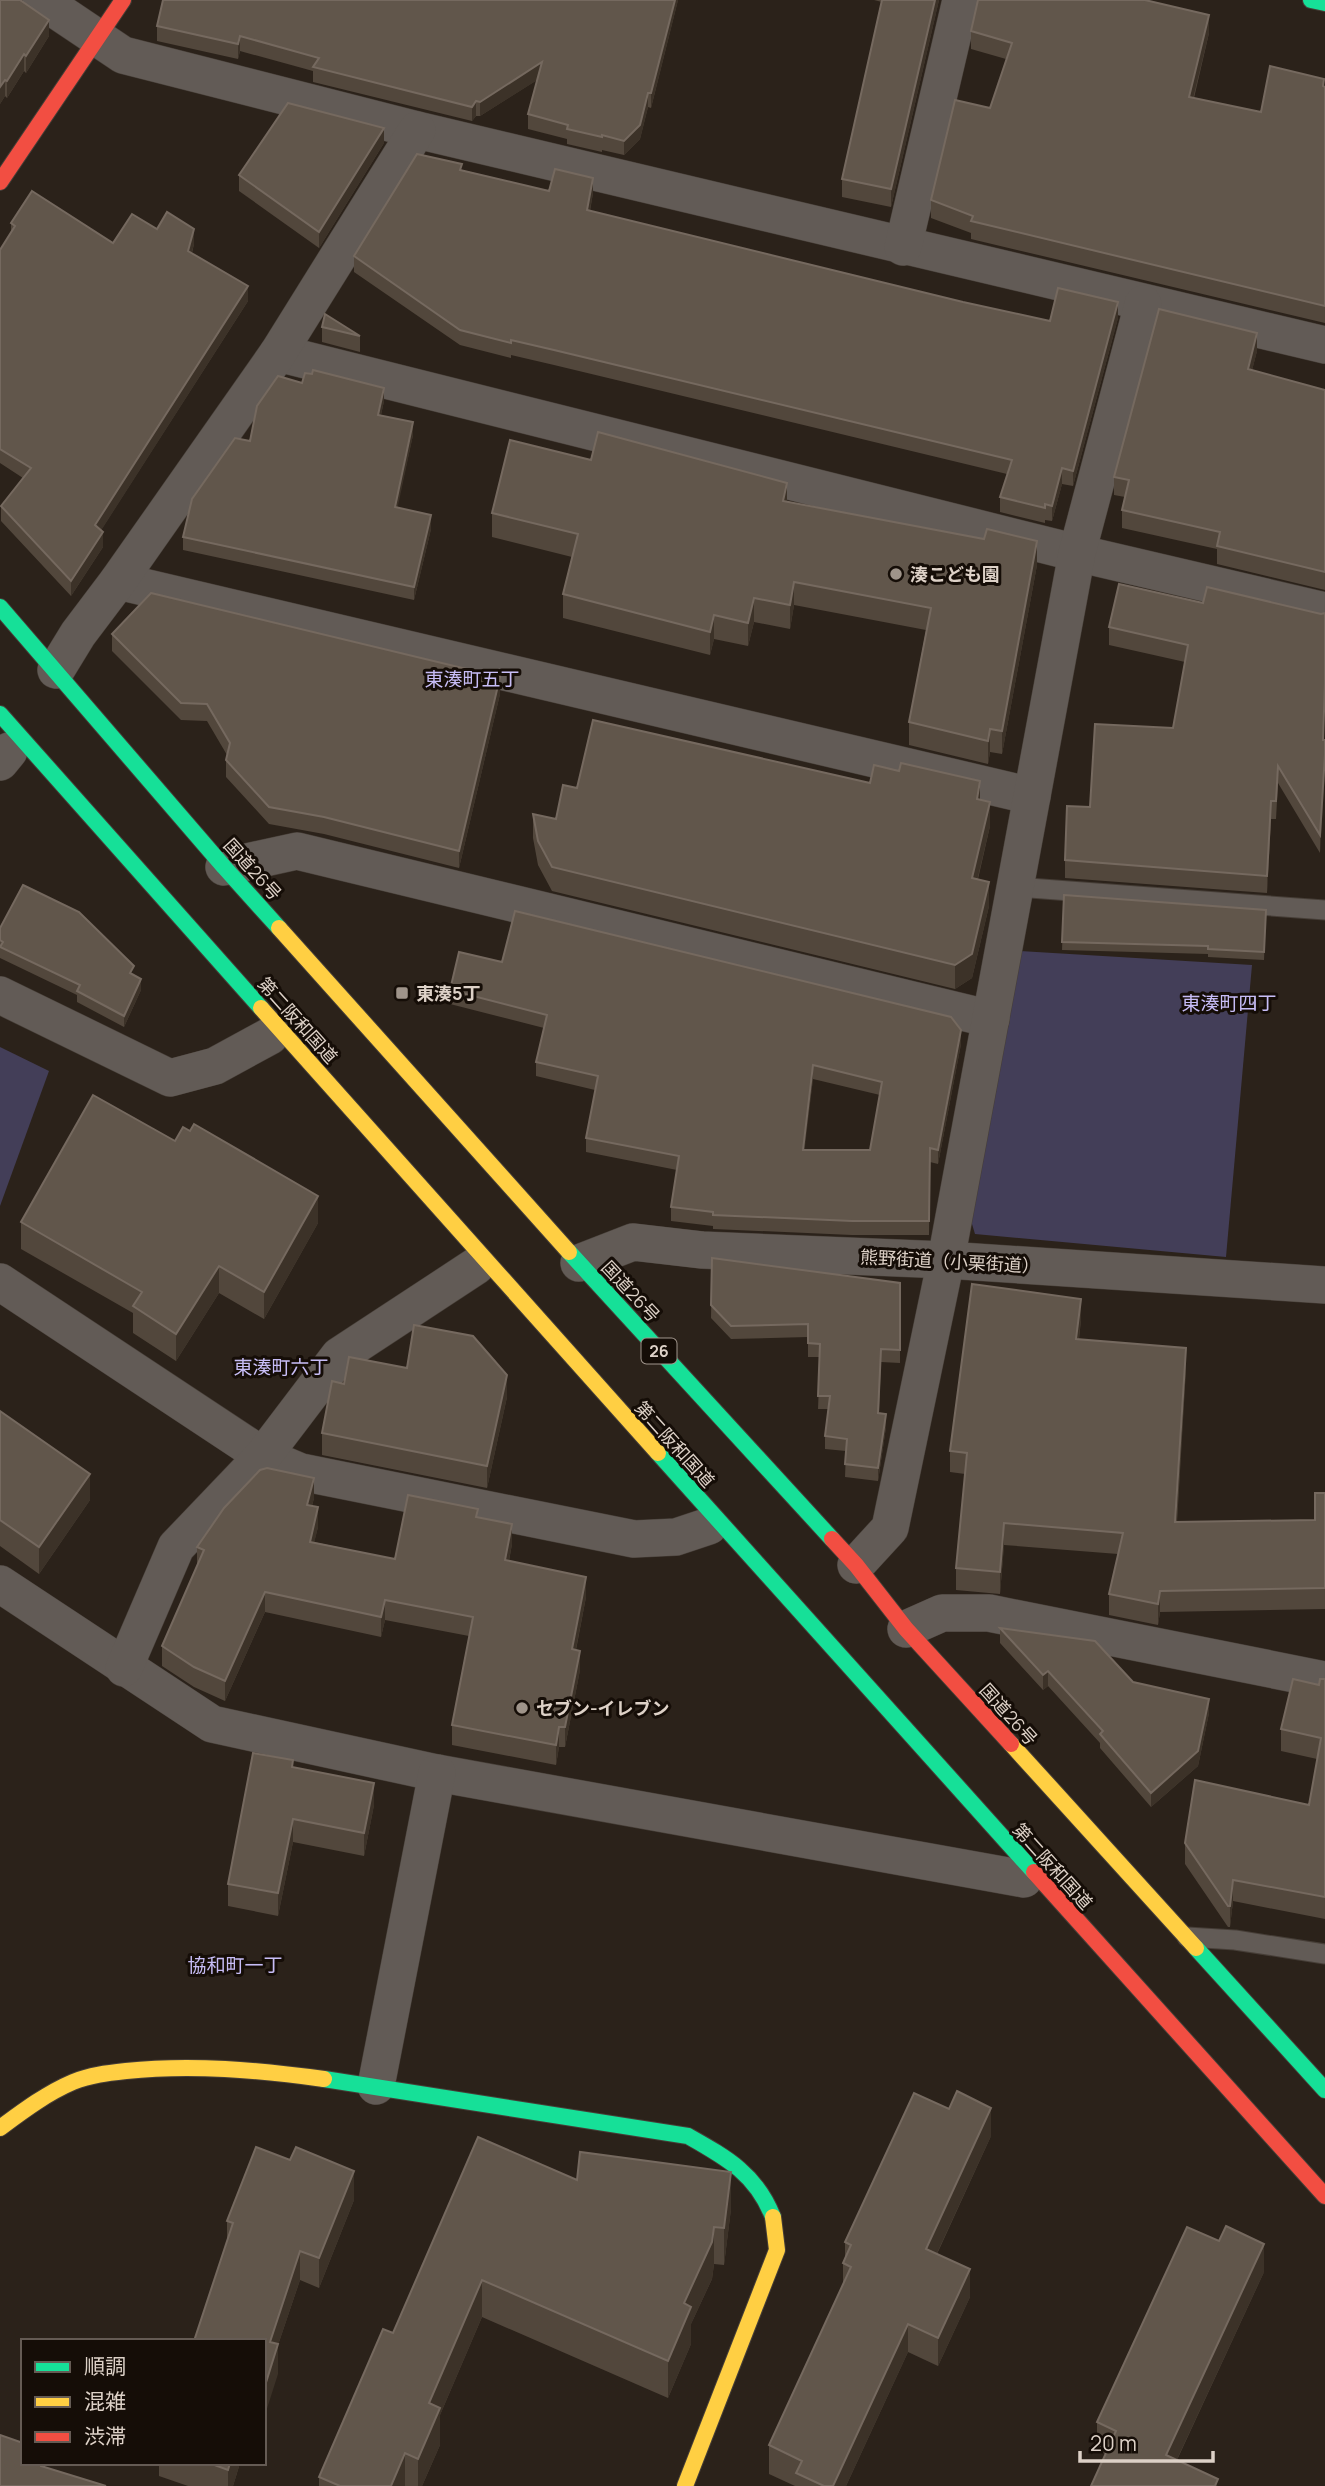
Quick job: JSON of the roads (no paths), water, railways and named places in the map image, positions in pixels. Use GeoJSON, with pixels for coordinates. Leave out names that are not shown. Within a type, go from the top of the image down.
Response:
{"type":"FeatureCollection","features":[{"type":"Feature","properties":{"kind":"main road"},"geometry":{"type":"LineString","coordinates":[[0,182],[123,0]]}},
{"type":"Feature","properties":{"kind":"main road"},"geometry":{"type":"LineString","coordinates":[[1311,0],[1325,4]]}},
{"type":"Feature","properties":{"kind":"main road","name":"国道26号"},"geometry":{"type":"LineString","coordinates":[[0,607],[224,867],[579,1263],[856,1565],[906,1629],[1325,2090]]}},
{"type":"Feature","properties":{"kind":"main road","name":"第二阪和国道"},"geometry":{"type":"LineString","coordinates":[[0,630],[282,947],[1055,1804],[1325,2110]]}},
{"type":"Feature","properties":{"kind":"main road","name":"第二阪和国道"},"geometry":{"type":"LineString","coordinates":[[0,714],[630,1423],[1325,2196]]}},
{"type":"Feature","properties":{"kind":"main road"},"geometry":{"type":"LineString","coordinates":[[54,800],[191,946],[1325,2212]]}},
{"type":"Feature","properties":{"kind":"main road"},"geometry":{"type":"LineString","coordinates":[[0,2128],[32,2105],[73,2082],[98,2074],[161,2067],[262,2070],[688,2136],[734,2161],[760,2190],[773,2218],[776,2250],[685,2486]]}},
{"type":"Feature","properties":{"kind":"street"},"geometry":{"type":"LineString","coordinates":[[41,0],[123,55],[417,130],[902,247],[1325,345]]}},
{"type":"Feature","properties":{"kind":"street"},"geometry":{"type":"LineString","coordinates":[[902,247],[961,0]]}},
{"type":"Feature","properties":{"kind":"street"},"geometry":{"type":"LineString","coordinates":[[56,670],[78,634],[278,353],[417,130]]}},
{"type":"Feature","properties":{"kind":"street"},"geometry":{"type":"LineString","coordinates":[[856,1565],[890,1528],[946,1260],[1077,553],[1143,304]]}},
{"type":"Feature","properties":{"kind":"street"},"geometry":{"type":"LineString","coordinates":[[278,353],[1077,553],[1325,611]]}},
{"type":"Feature","properties":{"kind":"street"},"geometry":{"type":"LineString","coordinates":[[118,581],[1031,796]]}},
{"type":"Feature","properties":{"kind":"street"},"geometry":{"type":"LineString","coordinates":[[224,867],[297,851],[991,1019]]}},
{"type":"Feature","properties":{"kind":"street"},"geometry":{"type":"LineString","coordinates":[[0,995],[170,1077],[215,1066],[270,1036]]}},
{"type":"Feature","properties":{"kind":"street","name":"熊野街道（小栗街道）"},"geometry":{"type":"LineString","coordinates":[[579,1263],[633,1242],[702,1250],[946,1260],[1325,1285]]}},
{"type":"Feature","properties":{"kind":"street"},"geometry":{"type":"LineString","coordinates":[[124,1668],[176,1547],[263,1457],[339,1356],[476,1266]]}},
{"type":"Feature","properties":{"kind":"street"},"geometry":{"type":"LineString","coordinates":[[0,1282],[263,1457],[302,1472],[634,1539],[677,1537],[709,1526]]}},
{"type":"Feature","properties":{"kind":"street"},"geometry":{"type":"LineString","coordinates":[[0,1584],[212,1724],[437,1773],[1024,1879]]}},
{"type":"Feature","properties":{"kind":"street"},"geometry":{"type":"LineString","coordinates":[[906,1629],[942,1613],[989,1614],[1325,1681]]}},
{"type":"Feature","properties":{"kind":"street"},"geometry":{"type":"LineString","coordinates":[[376,2086],[437,1773]]}},
{"type":"Feature","properties":{"kind":"lane"},"geometry":{"type":"LineString","coordinates":[[1015,887],[1325,910]]}},
{"type":"Feature","properties":{"kind":"lane"},"geometry":{"type":"LineString","coordinates":[[1186,1937],[1235,1940],[1325,1954]]}},
{"type":"Feature","properties":{"kind":"place","name":"湊こども園"},"geometry":{"type":"Point","coordinates":[896,574]}},
{"type":"Feature","properties":{"kind":"place","name":"東湊5丁"},"geometry":{"type":"Point","coordinates":[402,993]}},
{"type":"Feature","properties":{"kind":"place","name":"セブン-イレブン"},"geometry":{"type":"Point","coordinates":[522,1708]}},
{"type":"Feature","properties":{"kind":"district","name":"東湊町五丁"},"geometry":{"type":"Point","coordinates":[472,679]}},
{"type":"Feature","properties":{"kind":"district","name":"東湊町四丁"},"geometry":{"type":"Point","coordinates":[1229,1003]}},
{"type":"Feature","properties":{"kind":"district","name":"東湊町六丁"},"geometry":{"type":"Point","coordinates":[281,1367]}},
{"type":"Feature","properties":{"kind":"district","name":"協和町一丁"},"geometry":{"type":"Point","coordinates":[235,1965]}}]}
